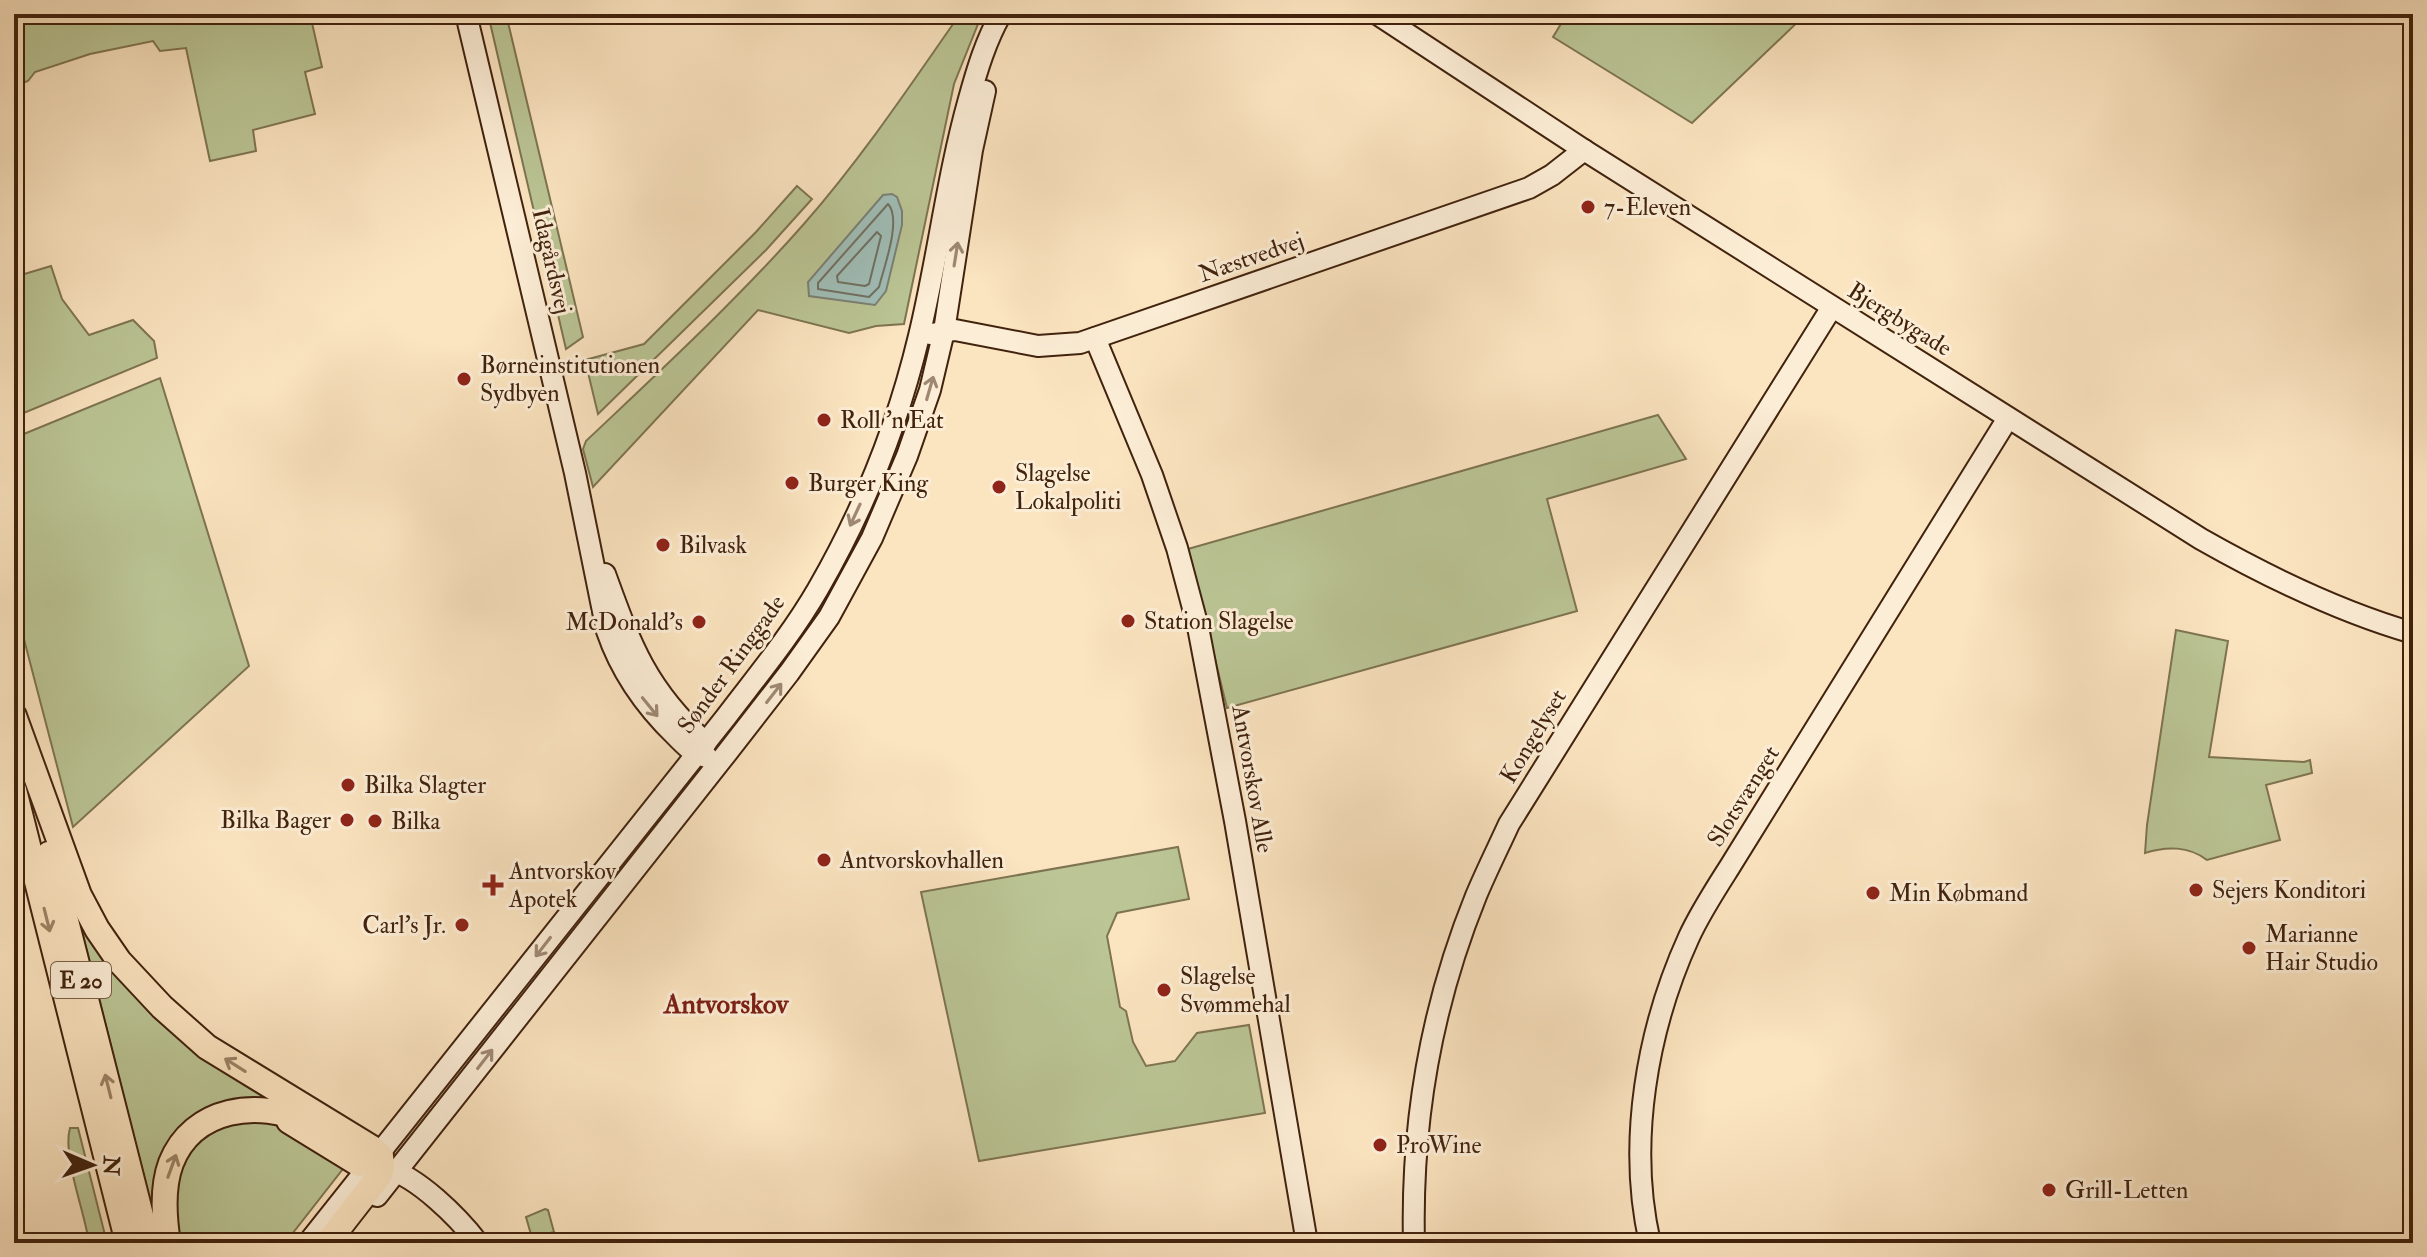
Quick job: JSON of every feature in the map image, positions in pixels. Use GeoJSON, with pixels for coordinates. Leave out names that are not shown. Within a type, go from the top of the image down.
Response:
{"type":"FeatureCollection","features":[{"type":"Feature","properties":{"kind":"highway"},"geometry":{"type":"LineString","coordinates":[[14,716],[79,895],[119,961],[162,1007],[207,1047],[383,1166]]}},
{"type":"Feature","properties":{"kind":"highway","name":"E 20"},"geometry":{"type":"LineString","coordinates":[[14,716],[148,1243]]}},
{"type":"Feature","properties":{"kind":"highway","name":"E 20"},"geometry":{"type":"LineString","coordinates":[[14,790],[128,1243]]}},
{"type":"Feature","properties":{"kind":"highway"},"geometry":{"type":"LineString","coordinates":[[168,1243],[165,1189],[171,1163],[185,1140],[203,1123],[224,1113],[248,1109],[286,1112],[383,1166]]}},
{"type":"Feature","properties":{"kind":"highway"},"geometry":{"type":"LineString","coordinates":[[327,1243],[383,1166]]}},
{"type":"Feature","properties":{"kind":"street","name":"Idagårdsvej"},"geometry":{"type":"LineString","coordinates":[[466,14],[563,418],[604,620],[614,651],[629,680],[662,723],[709,752]]}},
{"type":"Feature","properties":{"kind":"street","name":"Sønder Ringgade"},"geometry":{"type":"LineString","coordinates":[[308,1243],[383,1166],[588,928],[818,589],[853,521],[892,428],[919,336],[963,119],[977,72],[1001,14]]}},
{"type":"Feature","properties":{"kind":"street","name":"Sønder Ringgade"},"geometry":{"type":"LineString","coordinates":[[339,1243],[383,1166],[500,1001],[709,752],[789,673],[829,617],[872,538],[930,390],[944,331],[972,150],[988,76],[1008,14]]}},
{"type":"Feature","properties":{"kind":"street","name":"Bjergbygade"},"geometry":{"type":"LineString","coordinates":[[1377,14],[1584,150],[2237,560],[2349,611],[2413,633]]}},
{"type":"Feature","properties":{"kind":"street","name":"Næstvedvej"},"geometry":{"type":"LineString","coordinates":[[919,336],[944,331],[1038,346],[1080,343],[1529,188],[1584,150]]}},
{"type":"Feature","properties":{"kind":"street","name":"Kongelyset"},"geometry":{"type":"LineString","coordinates":[[1414,1243],[1415,1155],[1423,1086],[1447,982],[1476,897],[1509,824],[1832,307]]}},
{"type":"Feature","properties":{"kind":"street","name":"Antvorskov Alle"},"geometry":{"type":"LineString","coordinates":[[1095,338],[1152,475],[1177,548],[1198,627],[1235,821],[1307,1243]]}},
{"type":"Feature","properties":{"kind":"street","name":"Slotsvænget"},"geometry":{"type":"LineString","coordinates":[[1650,1243],[1642,1140],[1647,1076],[1662,1009],[1690,936],[1736,856],[2008,418]]}},
{"type":"Feature","properties":{"kind":"street"},"geometry":{"type":"LineString","coordinates":[[383,1166],[471,1243]]}},
{"type":"Feature","properties":{"kind":"street"},"geometry":{"type":"LineString","coordinates":[[383,1166],[448,1199],[465,1216],[480,1243]]}},
{"type":"Feature","properties":{"kind":"green space"},"geometry":{"type":"Polygon","coordinates":[[[14,14],[310,14],[322,67],[305,72],[315,114],[253,130],[256,151],[210,161],[186,48],[160,51],[153,41],[90,54],[35,72],[28,81],[14,86],[14,14]]]}},
{"type":"Feature","properties":{"kind":"green space"},"geometry":{"type":"Polygon","coordinates":[[[488,14],[506,14],[583,337],[566,349],[488,14]]]}},
{"type":"Feature","properties":{"kind":"green space"},"geometry":{"type":"Polygon","coordinates":[[[960,14],[982,14],[954,84],[904,324],[876,326],[849,333],[758,310],[593,487],[583,449],[586,441],[724,309],[803,225],[865,148],[960,14]]]}},
{"type":"Feature","properties":{"kind":"green space"},"geometry":{"type":"Polygon","coordinates":[[[1567,14],[1806,14],[1692,123],[1553,37],[1567,14]]]}},
{"type":"Feature","properties":{"kind":"green space"},"geometry":{"type":"Polygon","coordinates":[[[797,186],[812,199],[766,250],[598,414],[585,360],[644,344],[756,232],[797,186]]]}},
{"type":"Feature","properties":{"kind":"green space"},"geometry":{"type":"Polygon","coordinates":[[[14,263],[21,275],[51,266],[62,299],[89,335],[133,320],[154,341],[157,358],[14,417],[14,263]]]}},
{"type":"Feature","properties":{"kind":"green space"},"geometry":{"type":"Polygon","coordinates":[[[160,378],[249,666],[73,827],[14,601],[14,438],[160,378]]]}},
{"type":"Feature","properties":{"kind":"green space"},"geometry":{"type":"Polygon","coordinates":[[[1658,415],[1686,459],[1547,499],[1577,611],[1227,708],[1188,549],[1658,415]]]}},
{"type":"Feature","properties":{"kind":"green space"},"geometry":{"type":"Polygon","coordinates":[[[2176,630],[2228,641],[2209,757],[2310,760],[2312,773],[2266,785],[2280,840],[2207,860],[2193,852],[2177,849],[2145,853],[2176,630]]]}},
{"type":"Feature","properties":{"kind":"green space"},"geometry":{"type":"Polygon","coordinates":[[[1178,847],[1189,899],[1117,913],[1107,936],[1120,1007],[1126,1011],[1133,1042],[1146,1066],[1175,1061],[1197,1033],[1249,1025],[1265,1113],[979,1161],[921,892],[1178,847]]]}},
{"type":"Feature","properties":{"kind":"green space"},"geometry":{"type":"Polygon","coordinates":[[[76,908],[91,938],[299,1113],[183,1130],[161,1243],[76,908]]]}},
{"type":"Feature","properties":{"kind":"green space"},"geometry":{"type":"Polygon","coordinates":[[[238,1120],[280,1121],[346,1165],[285,1243],[178,1243],[176,1185],[185,1158],[207,1133],[238,1120]]]}},
{"type":"Feature","properties":{"kind":"green space"},"geometry":{"type":"Polygon","coordinates":[[[70,1128],[78,1128],[107,1243],[89,1243],[71,1169],[70,1128]]]}},
{"type":"Feature","properties":{"kind":"green space"},"geometry":{"type":"Polygon","coordinates":[[[548,1210],[554,1232],[532,1238],[526,1217],[548,1210]]]}},
{"type":"Feature","properties":{"kind":"water"},"geometry":{"type":"Polygon","coordinates":[[[883,195],[897,197],[902,211],[902,225],[886,291],[875,305],[809,296],[808,282],[883,195]]]}},
{"type":"Feature","properties":{"kind":"place","name":"7-Eleven"},"geometry":{"type":"Point","coordinates":[1588,207]}},
{"type":"Feature","properties":{"kind":"place","name":"Børneinstitutionen Sydbyen"},"geometry":{"type":"Point","coordinates":[464,379]}},
{"type":"Feature","properties":{"kind":"place","name":"Roll 'n Eat"},"geometry":{"type":"Point","coordinates":[824,420]}},
{"type":"Feature","properties":{"kind":"place","name":"Burger King"},"geometry":{"type":"Point","coordinates":[792,483]}},
{"type":"Feature","properties":{"kind":"place","name":"Slagelse Lokalpoliti"},"geometry":{"type":"Point","coordinates":[999,487]}},
{"type":"Feature","properties":{"kind":"place","name":"Bilvask"},"geometry":{"type":"Point","coordinates":[663,545]}},
{"type":"Feature","properties":{"kind":"place","name":"Station Slagelse"},"geometry":{"type":"Point","coordinates":[1128,621]}},
{"type":"Feature","properties":{"kind":"place","name":"McDonald's"},"geometry":{"type":"Point","coordinates":[699,622]}},
{"type":"Feature","properties":{"kind":"place","name":"Bilka Slagter"},"geometry":{"type":"Point","coordinates":[348,785]}},
{"type":"Feature","properties":{"kind":"place","name":"Bilka Bager"},"geometry":{"type":"Point","coordinates":[347,820]}},
{"type":"Feature","properties":{"kind":"place","name":"Bilka"},"geometry":{"type":"Point","coordinates":[375,821]}},
{"type":"Feature","properties":{"kind":"place","name":"Antvorskovhallen"},"geometry":{"type":"Point","coordinates":[824,860]}},
{"type":"Feature","properties":{"kind":"place","name":"Antvorskov Apotek"},"geometry":{"type":"Point","coordinates":[493,885]}},
{"type":"Feature","properties":{"kind":"place","name":"Sejers Konditori"},"geometry":{"type":"Point","coordinates":[2196,890]}},
{"type":"Feature","properties":{"kind":"place","name":"Min Købmand"},"geometry":{"type":"Point","coordinates":[1873,893]}},
{"type":"Feature","properties":{"kind":"place","name":"Carl's Jr."},"geometry":{"type":"Point","coordinates":[462,925]}},
{"type":"Feature","properties":{"kind":"place","name":"Marianne Hair Studio"},"geometry":{"type":"Point","coordinates":[2249,948]}},
{"type":"Feature","properties":{"kind":"place","name":"Slagelse Svømmehal"},"geometry":{"type":"Point","coordinates":[1164,990]}},
{"type":"Feature","properties":{"kind":"place","name":"ProWine"},"geometry":{"type":"Point","coordinates":[1380,1145]}},
{"type":"Feature","properties":{"kind":"place","name":"Grill-Letten"},"geometry":{"type":"Point","coordinates":[2049,1190]}},
{"type":"Feature","properties":{"kind":"district","name":"Antvorskov"},"geometry":{"type":"Point","coordinates":[726,1003]}}]}
